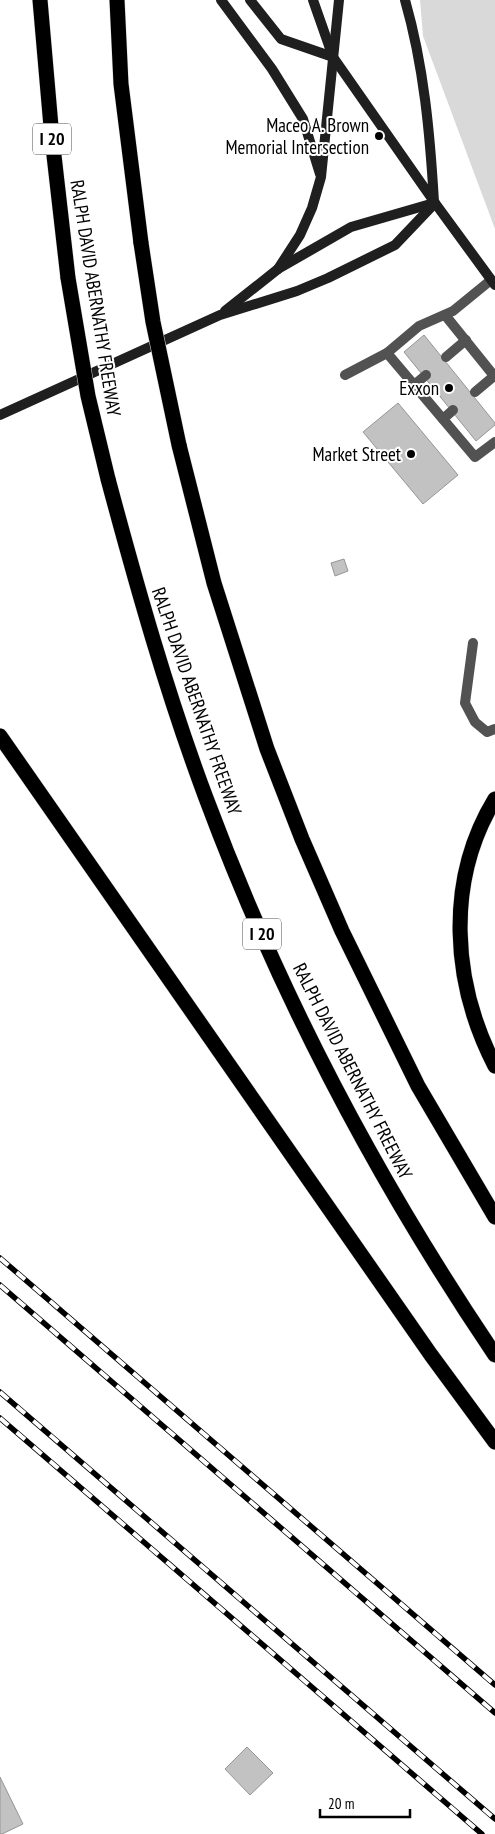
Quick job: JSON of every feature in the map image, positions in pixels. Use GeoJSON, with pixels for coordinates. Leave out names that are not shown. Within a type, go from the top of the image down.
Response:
{"type":"FeatureCollection","features":[{"type":"Feature","properties":{"kind":"highway","name":"RALPH DAVID ABERNATHY FREEWAY"},"geometry":{"type":"LineString","coordinates":[[40,0],[52,138],[68,278],[88,396],[108,479],[170,695],[206,798],[250,908],[315,1047],[393,1193],[456,1298],[495,1355]]}},
{"type":"Feature","properties":{"kind":"highway"},"geometry":{"type":"LineString","coordinates":[[117,0],[121,84],[141,243],[154,322],[179,445],[217,592],[267,749],[302,839],[342,931],[418,1086],[495,1217]]}},
{"type":"Feature","properties":{"kind":"highway"},"geometry":{"type":"LineString","coordinates":[[0,736],[431,1355],[495,1442]]}},
{"type":"Feature","properties":{"kind":"highway"},"geometry":{"type":"LineString","coordinates":[[495,799],[474,842],[466,871],[460,932],[462,965],[468,997],[477,1025],[495,1066]]}},
{"type":"Feature","properties":{"kind":"main road"},"geometry":{"type":"LineString","coordinates":[[222,0],[272,69],[303,119],[321,177]]}},
{"type":"Feature","properties":{"kind":"main road"},"geometry":{"type":"LineString","coordinates":[[250,0],[281,39],[333,56]]}},
{"type":"Feature","properties":{"kind":"main road"},"geometry":{"type":"LineString","coordinates":[[313,0],[333,56],[434,203],[493,283]]}},
{"type":"Feature","properties":{"kind":"main road"},"geometry":{"type":"LineString","coordinates":[[278,268],[300,235],[312,208],[321,177],[339,0]]}},
{"type":"Feature","properties":{"kind":"main road"},"geometry":{"type":"LineString","coordinates":[[0,415],[220,315],[297,291],[395,245],[434,203],[430,139],[423,85],[405,0]]}},
{"type":"Feature","properties":{"kind":"main road"},"geometry":{"type":"LineString","coordinates":[[220,315],[278,268],[351,227],[434,203]]}},
{"type":"Feature","properties":{"kind":"lane"},"geometry":{"type":"LineString","coordinates":[[345,375],[387,353],[419,326],[453,311],[493,283]]}},
{"type":"Feature","properties":{"kind":"lane"},"geometry":{"type":"LineString","coordinates":[[445,315],[495,377],[475,392]]}},
{"type":"Feature","properties":{"kind":"lane"},"geometry":{"type":"LineString","coordinates":[[446,357],[466,340]]}},
{"type":"Feature","properties":{"kind":"lane"},"geometry":{"type":"LineString","coordinates":[[387,353],[476,457],[495,442]]}},
{"type":"Feature","properties":{"kind":"lane"},"geometry":{"type":"LineString","coordinates":[[414,385],[426,375]]}},
{"type":"Feature","properties":{"kind":"lane"},"geometry":{"type":"LineString","coordinates":[[443,418],[453,410]]}},
{"type":"Feature","properties":{"kind":"lane"},"geometry":{"type":"LineString","coordinates":[[473,643],[465,703],[475,722],[487,732],[495,729]]}},
{"type":"Feature","properties":{"kind":"shaded area"},"geometry":{"type":"Polygon","coordinates":[[[420,0],[495,0],[495,229],[423,36],[420,0]]]}},
{"type":"Feature","properties":{"kind":"building","name":"Exxon"},"geometry":{"type":"Polygon","coordinates":[[[424,335],[495,423],[476,441],[404,352],[424,335]]]}},
{"type":"Feature","properties":{"kind":"building","name":"Market Street"},"geometry":{"type":"Polygon","coordinates":[[[398,403],[458,475],[423,504],[363,432],[398,403]]]}},
{"type":"Feature","properties":{"kind":"building"},"geometry":{"type":"Polygon","coordinates":[[[344,559],[348,571],[335,576],[331,563],[344,559]]]}},
{"type":"Feature","properties":{"kind":"building"},"geometry":{"type":"Polygon","coordinates":[[[247,1747],[273,1773],[250,1795],[225,1769],[247,1747]]]}},
{"type":"Feature","properties":{"kind":"building"},"geometry":{"type":"Polygon","coordinates":[[[0,1777],[23,1824],[2,1834],[0,1834],[0,1777]]]}},
{"type":"Feature","properties":{"kind":"railway"},"geometry":{"type":"LineString","coordinates":[[0,1258],[495,1685]]}},
{"type":"Feature","properties":{"kind":"railway"},"geometry":{"type":"LineString","coordinates":[[0,1285],[495,1713]]}},
{"type":"Feature","properties":{"kind":"railway"},"geometry":{"type":"LineString","coordinates":[[0,1392],[495,1819]]}},
{"type":"Feature","properties":{"kind":"railway"},"geometry":{"type":"LineString","coordinates":[[0,1418],[482,1834]]}},
{"type":"Feature","properties":{"kind":"place","name":"Maceo A. Brown Memorial Intersection"},"geometry":{"type":"Point","coordinates":[379,136]}},
{"type":"Feature","properties":{"kind":"place","name":"Exxon"},"geometry":{"type":"Point","coordinates":[449,388]}},
{"type":"Feature","properties":{"kind":"place","name":"Market Street"},"geometry":{"type":"Point","coordinates":[411,454]}}]}
